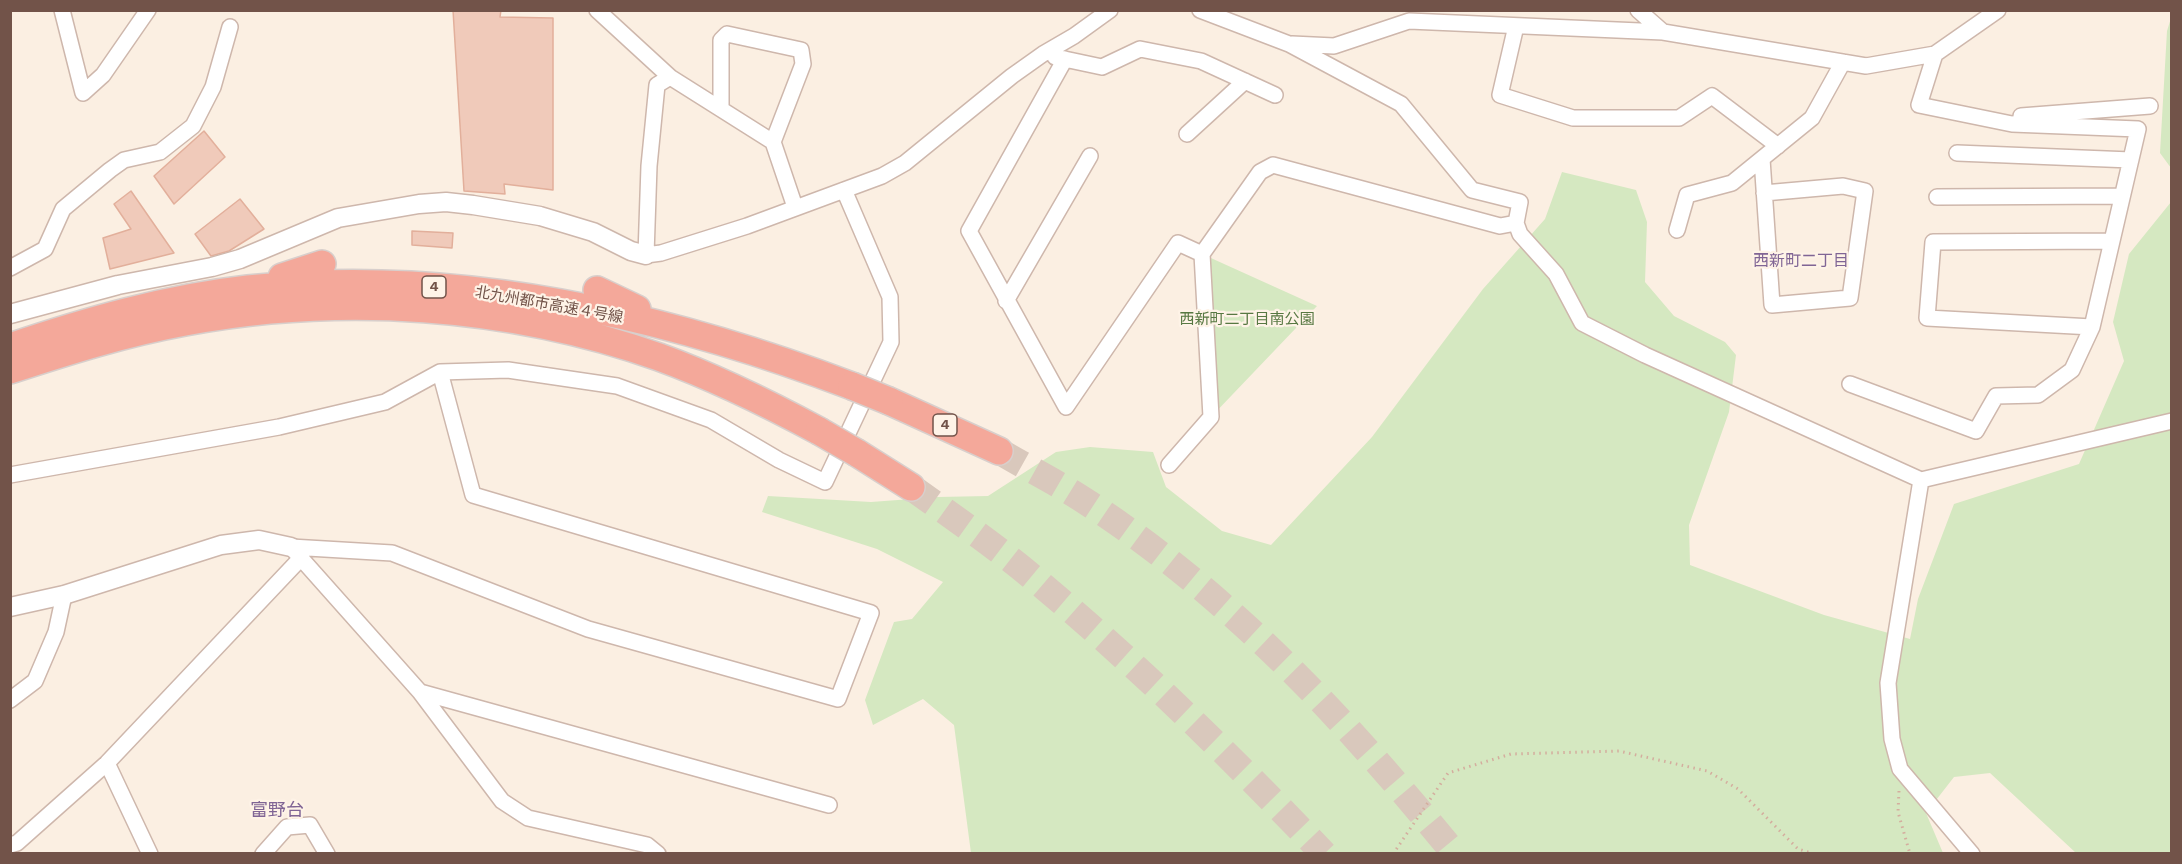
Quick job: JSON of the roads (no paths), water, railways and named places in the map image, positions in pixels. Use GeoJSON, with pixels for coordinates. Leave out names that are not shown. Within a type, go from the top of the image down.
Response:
{"type":"FeatureCollection","features":[{"type":"Feature","properties":{"kind":"highway"},"geometry":{"type":"LineString","coordinates":[[247,289],[322,264]]}},
{"type":"Feature","properties":{"kind":"highway","name":"北九州都市高速４号線"},"geometry":{"type":"LineString","coordinates":[[10,347],[120,314],[247,289],[372,284],[472,291],[535,299],[684,332],[799,366],[889,401],[999,451]]}},
{"type":"Feature","properties":{"kind":"highway"},"geometry":{"type":"LineString","coordinates":[[597,290],[684,332]]}},
{"type":"Feature","properties":{"kind":"highway","name":"北九州都市高速４号線"},"geometry":{"type":"LineString","coordinates":[[10,370],[126,334],[248,312],[311,307],[377,306],[498,317],[554,327],[608,341],[708,376],[759,399],[819,431],[911,488]]}},
{"type":"Feature","properties":{"kind":"street"},"geometry":{"type":"LineString","coordinates":[[62,10],[83,93],[103,75],[148,10]]}},
{"type":"Feature","properties":{"kind":"street"},"geometry":{"type":"LineString","coordinates":[[597,10],[670,77],[773,142],[795,207]]}},
{"type":"Feature","properties":{"kind":"street"},"geometry":{"type":"LineString","coordinates":[[10,314],[118,285],[212,267],[240,259],[338,218],[419,204],[446,202],[540,216],[593,232],[631,251],[646,255],[661,253],[725,233],[882,176],[905,163],[1012,76],[1110,10]]}},
{"type":"Feature","properties":{"kind":"street"},"geometry":{"type":"LineString","coordinates":[[1200,10],[1289,44],[1401,104],[1472,190],[1520,202],[1516,223],[1520,234],[1556,274],[1582,323],[1645,355],[1921,480],[2172,421]]}},
{"type":"Feature","properties":{"kind":"street"},"geometry":{"type":"LineString","coordinates":[[1638,10],[1664,32]]}},
{"type":"Feature","properties":{"kind":"street"},"geometry":{"type":"LineString","coordinates":[[1289,44],[1334,46],[1409,21],[1664,32],[1866,66],[1935,54],[1998,10]]}},
{"type":"Feature","properties":{"kind":"street"},"geometry":{"type":"LineString","coordinates":[[1516,26],[1500,95],[1573,118],[1679,118],[1712,96],[1778,146]]}},
{"type":"Feature","properties":{"kind":"street"},"geometry":{"type":"LineString","coordinates":[[10,268],[45,249],[63,209],[110,170],[124,160],[160,152],[192,126],[213,87],[230,27]]}},
{"type":"Feature","properties":{"kind":"street"},"geometry":{"type":"LineString","coordinates":[[721,110],[721,40],[727,34],[801,50],[803,64],[773,142]]}},
{"type":"Feature","properties":{"kind":"street"},"geometry":{"type":"LineString","coordinates":[[1043,54],[1102,67],[1140,49],[1201,61],[1275,95]]}},
{"type":"Feature","properties":{"kind":"street"},"geometry":{"type":"LineString","coordinates":[[1850,384],[1976,431],[1996,396],[2038,395],[2072,370],[2091,327],[2138,129],[2012,124],[1919,105],[1935,54]]}},
{"type":"Feature","properties":{"kind":"street"},"geometry":{"type":"LineString","coordinates":[[1065,59],[969,231],[1066,407],[1178,243],[1202,254]]}},
{"type":"Feature","properties":{"kind":"street"},"geometry":{"type":"LineString","coordinates":[[1677,230],[1687,195],[1732,183],[1812,118],[1843,62]]}},
{"type":"Feature","properties":{"kind":"street"},"geometry":{"type":"LineString","coordinates":[[646,255],[657,85],[670,77]]}},
{"type":"Feature","properties":{"kind":"street"},"geometry":{"type":"LineString","coordinates":[[1187,134],[1245,81]]}},
{"type":"Feature","properties":{"kind":"street"},"geometry":{"type":"LineString","coordinates":[[1989,119],[2151,105]]}},
{"type":"Feature","properties":{"kind":"street"},"geometry":{"type":"LineString","coordinates":[[1957,153],[2131,160]]}},
{"type":"Feature","properties":{"kind":"street"},"geometry":{"type":"LineString","coordinates":[[1006,301],[1090,156]]}},
{"type":"Feature","properties":{"kind":"street"},"geometry":{"type":"LineString","coordinates":[[1762,159],[1772,305],[1850,298],[1865,191],[1843,186],[1764,193]]}},
{"type":"Feature","properties":{"kind":"street"},"geometry":{"type":"LineString","coordinates":[[1170,465],[1211,417],[1202,254],[1260,172],[1273,165],[1500,226],[1516,223]]}},
{"type":"Feature","properties":{"kind":"street"},"geometry":{"type":"LineString","coordinates":[[10,475],[279,427],[385,402],[440,372],[508,370],[617,386],[711,420],[779,460],[825,482],[891,342],[890,297],[844,190]]}},
{"type":"Feature","properties":{"kind":"street"},"geometry":{"type":"LineString","coordinates":[[1937,197],[2122,196]]}},
{"type":"Feature","properties":{"kind":"street"},"geometry":{"type":"LineString","coordinates":[[2091,327],[1927,318],[1934,242],[2112,241]]}},
{"type":"Feature","properties":{"kind":"street"},"geometry":{"type":"LineString","coordinates":[[10,608],[64,595],[221,545],[259,540],[296,552],[392,553],[588,629],[838,699],[871,613],[473,495],[440,372]]}},
{"type":"Feature","properties":{"kind":"street"},"geometry":{"type":"LineString","coordinates":[[1921,480],[1888,683],[1892,739],[1900,769],[1972,854]]}},
{"type":"Feature","properties":{"kind":"street"},"geometry":{"type":"LineString","coordinates":[[296,552],[420,692],[502,801],[528,818],[647,845],[658,854]]}},
{"type":"Feature","properties":{"kind":"street"},"geometry":{"type":"LineString","coordinates":[[10,845],[17,843],[107,763],[296,552]]}},
{"type":"Feature","properties":{"kind":"street"},"geometry":{"type":"LineString","coordinates":[[10,700],[35,681],[56,632],[64,595]]}},
{"type":"Feature","properties":{"kind":"street"},"geometry":{"type":"LineString","coordinates":[[420,692],[829,805]]}},
{"type":"Feature","properties":{"kind":"street"},"geometry":{"type":"LineString","coordinates":[[107,763],[150,854]]}},
{"type":"Feature","properties":{"kind":"street"},"geometry":{"type":"LineString","coordinates":[[263,854],[287,827],[310,825],[327,854]]}},
{"type":"Feature","properties":{"kind":"tunnel"},"geometry":{"type":"LineString","coordinates":[[999,451],[1065,488],[1116,521],[1195,582],[1233,615],[1321,700],[1403,791],[1455,854]]}},
{"type":"Feature","properties":{"kind":"tunnel"},"geometry":{"type":"LineString","coordinates":[[911,487],[1011,560],[1080,617],[1187,716],[1324,854]]}},
{"type":"Feature","properties":{"kind":"district","name":"西新町二丁目"},"geometry":{"type":"Point","coordinates":[1801,261]}},
{"type":"Feature","properties":{"kind":"district","name":"富野台"},"geometry":{"type":"Point","coordinates":[277,811]}},
{"type":"Feature","properties":{"kind":"park label","name":"西新町二丁目南公園"},"geometry":{"type":"Point","coordinates":[1247,320]}}]}
